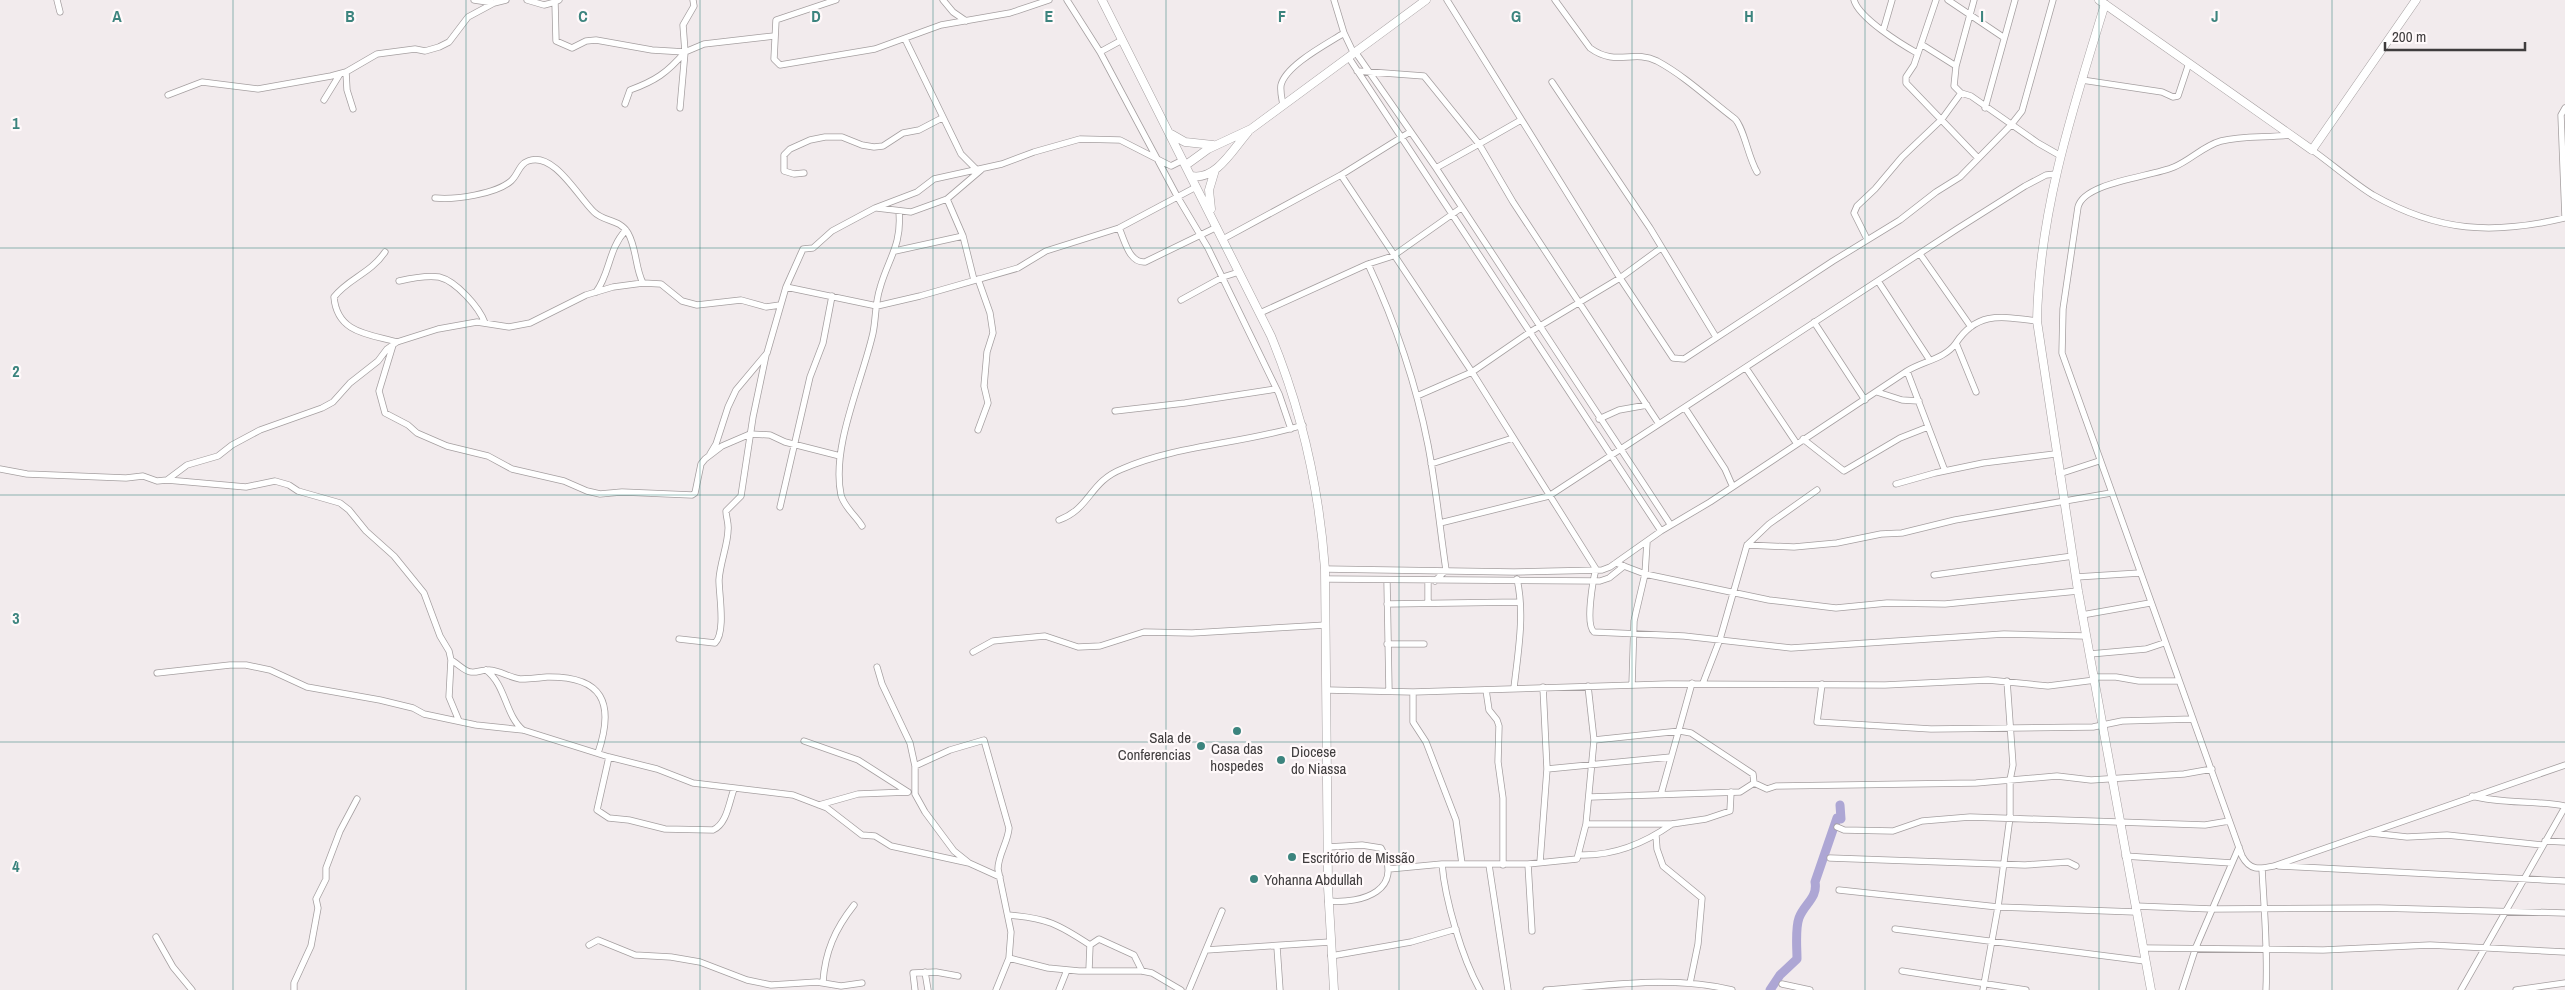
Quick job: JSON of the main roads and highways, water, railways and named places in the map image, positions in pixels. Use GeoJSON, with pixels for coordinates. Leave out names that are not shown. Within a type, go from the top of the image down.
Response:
{"type":"FeatureCollection","features":[{"type":"Feature","properties":{"kind":"waterway"},"geometry":{"type":"LineString","coordinates":[[1770,990],[1780,975],[1797,959],[1799,918],[1813,897],[1815,882],[1837,818],[1841,819],[1840,805]]}},
{"type":"Feature","properties":{"kind":"place","name":"Casa das hospedes"},"geometry":{"type":"Point","coordinates":[1237,731]}},
{"type":"Feature","properties":{"kind":"place","name":"Sala de Conferencias"},"geometry":{"type":"Point","coordinates":[1201,746]}},
{"type":"Feature","properties":{"kind":"place","name":"Diocese do Niassa"},"geometry":{"type":"Point","coordinates":[1281,760]}},
{"type":"Feature","properties":{"kind":"place","name":"Escritório de Missão"},"geometry":{"type":"Point","coordinates":[1292,857]}},
{"type":"Feature","properties":{"kind":"place","name":"Yohanna Abdullah"},"geometry":{"type":"Point","coordinates":[1254,879]}}]}
